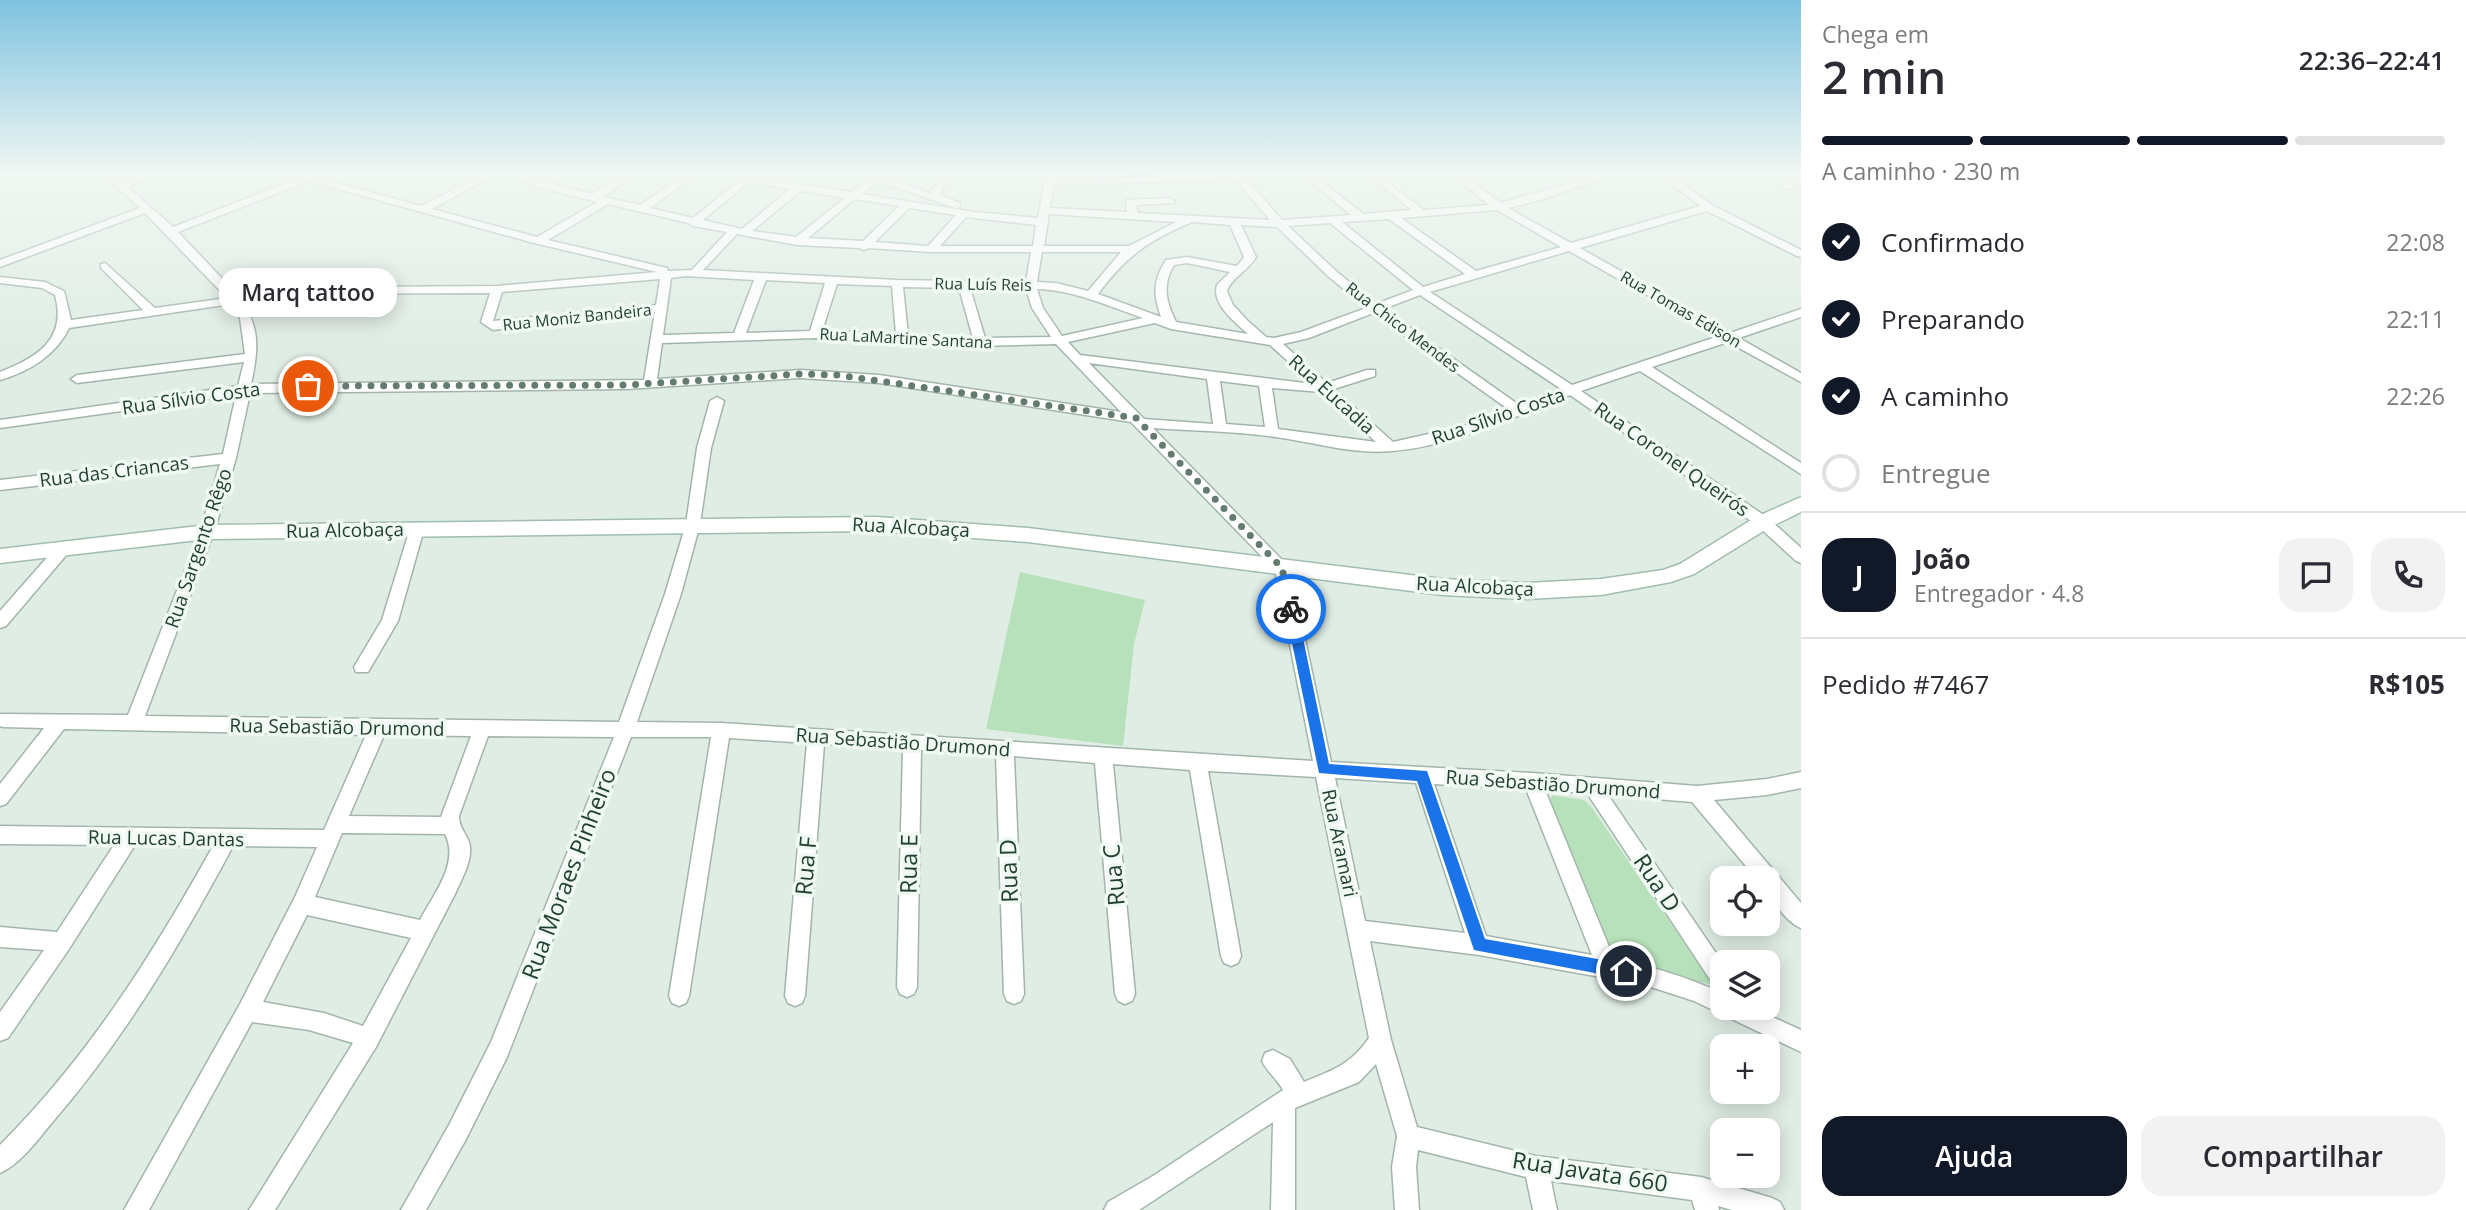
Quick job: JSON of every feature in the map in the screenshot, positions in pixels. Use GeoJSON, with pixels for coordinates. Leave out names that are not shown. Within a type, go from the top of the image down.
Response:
{"type":"FeatureCollection","features":[{"type":"Feature","properties":{"kind":"main road","name":"Rua Alcobaça"},"geometry":{"type":"LineString","coordinates":[[0,556],[207,532],[864,523],[961,528],[1478,590],[1527,591],[1601,587],[1664,577],[1687,569],[1763,522],[1801,504]]}},
{"type":"Feature","properties":{"kind":"street"},"geometry":{"type":"LineString","coordinates":[[0,264],[93,229]]}},
{"type":"Feature","properties":{"kind":"street"},"geometry":{"type":"LineString","coordinates":[[171,231],[175,229]]}},
{"type":"Feature","properties":{"kind":"street"},"geometry":{"type":"LineString","coordinates":[[494,229],[538,242],[679,273]]}},
{"type":"Feature","properties":{"kind":"street"},"geometry":{"type":"LineString","coordinates":[[538,242],[559,229]]}},
{"type":"Feature","properties":{"kind":"street"},"geometry":{"type":"LineString","coordinates":[[721,229],[797,242],[864,247],[1129,249]]}},
{"type":"Feature","properties":{"kind":"street"},"geometry":{"type":"LineString","coordinates":[[696,273],[703,262],[742,229]]}},
{"type":"Feature","properties":{"kind":"street"},"geometry":{"type":"LineString","coordinates":[[797,242],[813,229]]}},
{"type":"Feature","properties":{"kind":"street"},"geometry":{"type":"LineString","coordinates":[[864,247],[882,229]]}},
{"type":"Feature","properties":{"kind":"street"},"geometry":{"type":"LineString","coordinates":[[931,249],[953,229]]}},
{"type":"Feature","properties":{"kind":"street"},"geometry":{"type":"LineString","coordinates":[[1041,229],[1031,285],[1032,295],[1041,316],[1059,340],[1282,568]]}},
{"type":"Feature","properties":{"kind":"street"},"geometry":{"type":"LineString","coordinates":[[1091,295],[1129,249],[1167,229]]}},
{"type":"Feature","properties":{"kind":"street","name":"Rua Eucadia"},"geometry":{"type":"LineString","coordinates":[[1238,229],[1250,257],[1248,263],[1224,284],[1221,289],[1222,297],[1241,322],[1324,388],[1390,447]]}},
{"type":"Feature","properties":{"kind":"street","name":"Rua Chico Mendes"},"geometry":{"type":"LineString","coordinates":[[1282,229],[1373,308],[1519,411]]}},
{"type":"Feature","properties":{"kind":"street","name":"Rua Coronel Queirós"},"geometry":{"type":"LineString","coordinates":[[1345,229],[1421,291],[1763,522],[1801,557]]}},
{"type":"Feature","properties":{"kind":"street"},"geometry":{"type":"LineString","coordinates":[[1411,229],[1475,276]]}},
{"type":"Feature","properties":{"kind":"street","name":"Rua Tomas Edison"},"geometry":{"type":"LineString","coordinates":[[1540,229],[1801,378]]}},
{"type":"Feature","properties":{"kind":"street","name":"Rua Luís Reis"},"geometry":{"type":"LineString","coordinates":[[64,325],[153,313],[232,296],[497,289],[696,273],[832,281],[1064,287],[1152,320],[1269,342],[1305,335],[1421,291],[1635,229]]}},
{"type":"Feature","properties":{"kind":"street"},"geometry":{"type":"LineString","coordinates":[[1752,229],[1801,254]]}},
{"type":"Feature","properties":{"kind":"street","name":"Rua Sargento Rêgo"},"geometry":{"type":"LineString","coordinates":[[134,724],[207,532],[229,458],[251,357],[250,335],[232,296],[171,231]]}},
{"type":"Feature","properties":{"kind":"street"},"geometry":{"type":"LineString","coordinates":[[1788,248],[1801,245]]}},
{"type":"Feature","properties":{"kind":"street"},"geometry":{"type":"LineString","coordinates":[[1171,325],[1158,293],[1159,283],[1170,262],[1187,260],[1239,271]]}},
{"type":"Feature","properties":{"kind":"street"},"geometry":{"type":"LineString","coordinates":[[105,266],[153,313]]}},
{"type":"Feature","properties":{"kind":"street"},"geometry":{"type":"LineString","coordinates":[[650,384],[666,275]]}},
{"type":"Feature","properties":{"kind":"street"},"geometry":{"type":"LineString","coordinates":[[739,336],[761,277]]}},
{"type":"Feature","properties":{"kind":"street"},"geometry":{"type":"LineString","coordinates":[[0,280],[45,285],[60,293],[65,312],[64,325],[43,354],[25,366],[0,376]]}},
{"type":"Feature","properties":{"kind":"street"},"geometry":{"type":"LineString","coordinates":[[816,334],[832,281]]}},
{"type":"Feature","properties":{"kind":"street"},"geometry":{"type":"LineString","coordinates":[[897,283],[902,338]]}},
{"type":"Feature","properties":{"kind":"street"},"geometry":{"type":"LineString","coordinates":[[963,283],[980,342]]}},
{"type":"Feature","properties":{"kind":"street","name":"Rua Moniz Bandeira"},"geometry":{"type":"LineString","coordinates":[[497,289],[487,322],[493,326],[661,308]]}},
{"type":"Feature","properties":{"kind":"street","name":"Rua Sílvio Costa"},"geometry":{"type":"LineString","coordinates":[[0,424],[244,389],[650,384],[838,375],[1138,421],[1272,432],[1390,447],[1440,438],[1571,390],[1801,313]]}},
{"type":"Feature","properties":{"kind":"street","name":"Rua LaMartine Santana"},"geometry":{"type":"LineString","coordinates":[[658,340],[816,334],[980,342],[1059,340],[1152,320]]}},
{"type":"Feature","properties":{"kind":"street"},"geometry":{"type":"LineString","coordinates":[[77,379],[251,357]]}},
{"type":"Feature","properties":{"kind":"street"},"geometry":{"type":"LineString","coordinates":[[1077,358],[1265,384],[1324,388],[1371,373]]}},
{"type":"Feature","properties":{"kind":"street"},"geometry":{"type":"LineString","coordinates":[[1641,366],[1801,469]]}},
{"type":"Feature","properties":{"kind":"street"},"geometry":{"type":"LineString","coordinates":[[1213,377],[1220,427]]}},
{"type":"Feature","properties":{"kind":"street"},"geometry":{"type":"LineString","coordinates":[[1265,384],[1272,432]]}},
{"type":"Feature","properties":{"kind":"street","name":"Rua Moraes Pinheiro"},"geometry":{"type":"LineString","coordinates":[[413,1210],[457,1133],[499,1049],[626,728],[673,594],[693,524],[704,448],[717,401]]}},
{"type":"Feature","properties":{"kind":"street","name":"Rua das Criancas"},"geometry":{"type":"LineString","coordinates":[[0,485],[229,458]]}},
{"type":"Feature","properties":{"kind":"street"},"geometry":{"type":"LineString","coordinates":[[362,667],[390,621],[417,529]]}},
{"type":"Feature","properties":{"kind":"street"},"geometry":{"type":"LineString","coordinates":[[0,622],[63,549]]}},
{"type":"Feature","properties":{"kind":"street","name":"Rua Aramari"},"geometry":{"type":"LineString","coordinates":[[1282,568],[1380,1040],[1408,1136]]}},
{"type":"Feature","properties":{"kind":"street","name":"Rua Sebastião Drumond"},"geometry":{"type":"LineString","coordinates":[[3,720],[378,728],[720,730],[1005,747],[1196,763],[1532,781],[1697,794],[1767,787],[1801,780]]}},
{"type":"Feature","properties":{"kind":"street"},"geometry":{"type":"LineString","coordinates":[[0,798],[59,722]]}},
{"type":"Feature","properties":{"kind":"street"},"geometry":{"type":"LineString","coordinates":[[136,1210],[247,1011],[302,904],[378,728]]}},
{"type":"Feature","properties":{"kind":"street"},"geometry":{"type":"LineString","coordinates":[[261,1210],[368,1039],[460,858],[461,846],[450,825],[456,795],[482,729]]}},
{"type":"Feature","properties":{"kind":"street"},"geometry":{"type":"LineString","coordinates":[[679,996],[720,730]]}},
{"type":"Feature","properties":{"kind":"street","name":"Rua F"},"geometry":{"type":"LineString","coordinates":[[795,996],[816,736]]}},
{"type":"Feature","properties":{"kind":"street","name":"Rua E"},"geometry":{"type":"LineString","coordinates":[[907,987],[912,742]]}},
{"type":"Feature","properties":{"kind":"street","name":"Rua D"},"geometry":{"type":"LineString","coordinates":[[1005,747],[1014,995]]}},
{"type":"Feature","properties":{"kind":"street","name":"Rua C"},"geometry":{"type":"LineString","coordinates":[[1103,757],[1125,994]]}},
{"type":"Feature","properties":{"kind":"street"},"geometry":{"type":"LineString","coordinates":[[1196,763],[1207,811],[1231,956]]}},
{"type":"Feature","properties":{"kind":"street"},"geometry":{"type":"LineString","coordinates":[[1422,775],[1479,945]]}},
{"type":"Feature","properties":{"kind":"street"},"geometry":{"type":"LineString","coordinates":[[1532,781],[1607,968]]}},
{"type":"Feature","properties":{"kind":"street","name":"Rua D"},"geometry":{"type":"LineString","coordinates":[[1592,786],[1710,962]]}},
{"type":"Feature","properties":{"kind":"street"},"geometry":{"type":"LineString","coordinates":[[1697,794],[1801,918]]}},
{"type":"Feature","properties":{"kind":"street","name":"Rua Lucas Dantas"},"geometry":{"type":"LineString","coordinates":[[0,835],[226,840],[450,825]]}},
{"type":"Feature","properties":{"kind":"street"},"geometry":{"type":"LineString","coordinates":[[0,1030],[62,942],[129,838]]}},
{"type":"Feature","properties":{"kind":"street"},"geometry":{"type":"LineString","coordinates":[[0,1161],[36,1127],[75,1082],[110,1034],[173,936],[226,840]]}},
{"type":"Feature","properties":{"kind":"street"},"geometry":{"type":"LineString","coordinates":[[302,904],[425,931]]}},
{"type":"Feature","properties":{"kind":"street"},"geometry":{"type":"LineString","coordinates":[[1359,930],[1479,945],[1607,968],[1672,983],[1710,999]]}},
{"type":"Feature","properties":{"kind":"street"},"geometry":{"type":"LineString","coordinates":[[0,937],[62,942]]}},
{"type":"Feature","properties":{"kind":"street"},"geometry":{"type":"LineString","coordinates":[[247,1011],[316,1020],[368,1039]]}},
{"type":"Feature","properties":{"kind":"street"},"geometry":{"type":"LineString","coordinates":[[1758,1020],[1801,1041]]}},
{"type":"Feature","properties":{"kind":"street"},"geometry":{"type":"LineString","coordinates":[[1116,1210],[1161,1184],[1292,1098],[1350,1074],[1367,1059],[1380,1040]]}},
{"type":"Feature","properties":{"kind":"street"},"geometry":{"type":"LineString","coordinates":[[1273,1061],[1282,1067],[1292,1098],[1283,1210]]}},
{"type":"Feature","properties":{"kind":"street"},"geometry":{"type":"LineString","coordinates":[[1407,1210],[1404,1167],[1408,1136]]}},
{"type":"Feature","properties":{"kind":"street","name":"Rua Javata 660"},"geometry":{"type":"LineString","coordinates":[[1408,1136],[1536,1168],[1772,1210]]}},
{"type":"Feature","properties":{"kind":"street"},"geometry":{"type":"LineString","coordinates":[[1536,1168],[1545,1210]]}},
{"type":"Feature","properties":{"kind":"green space"},"geometry":{"type":"Polygon","coordinates":[[[1020,572],[1145,600],[1134,644],[1123,746],[986,729],[1020,572]]]}},
{"type":"Feature","properties":{"kind":"green space"},"geometry":{"type":"Polygon","coordinates":[[[1552,795],[1584,800],[1592,808],[1710,984],[1614,961],[1550,801],[1552,795]]]}},
{"type":"Feature","properties":{"kind":"way so far"},"geometry":{"type":"LineString","coordinates":[[308,386],[626,385],[800,374],[838,375],[1136,418],[1282,568],[1291,609]]}},
{"type":"Feature","properties":{"kind":"place","name":"Marq tattoo"},"geometry":{"type":"Point","coordinates":[308,386]}},
{"type":"Feature","properties":{"kind":"route"},"geometry":{"type":"LineString","coordinates":[[1291,609],[1324,769],[1422,775],[1479,945],[1626,971]]}}]}
